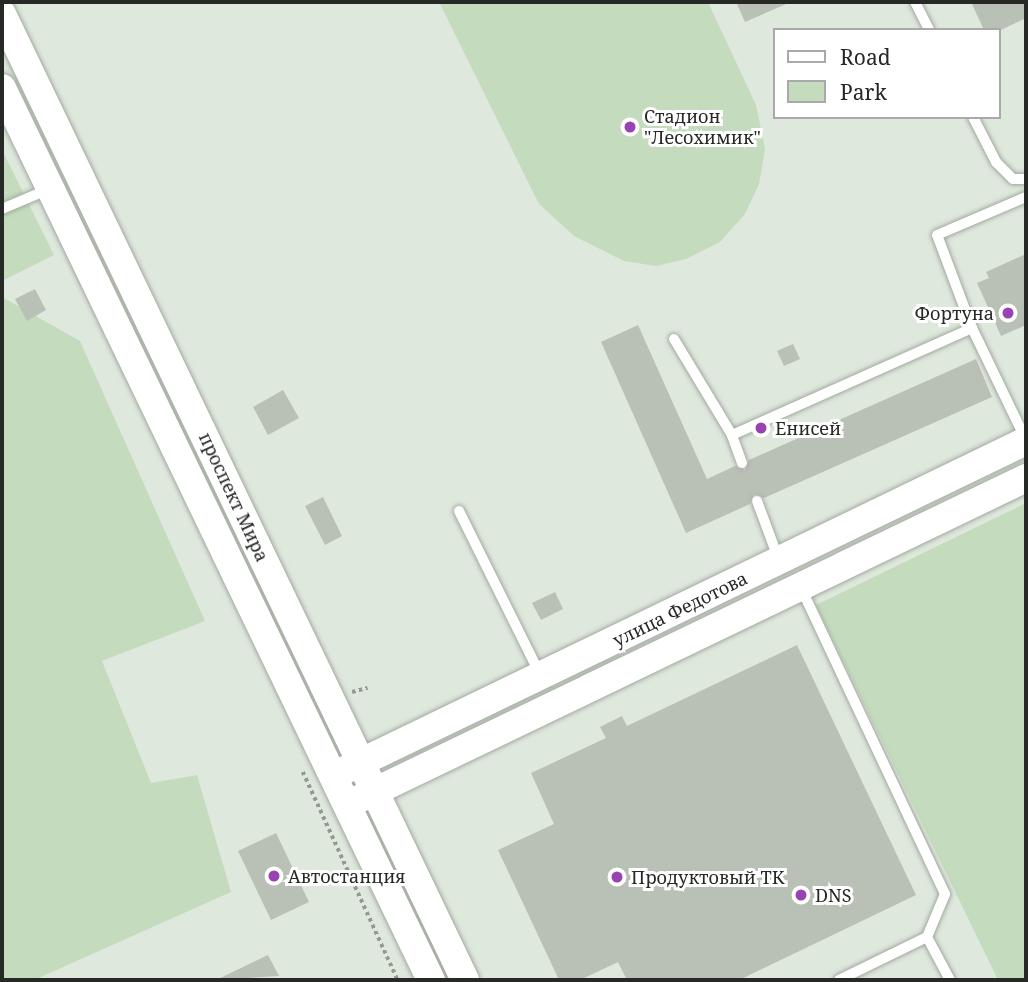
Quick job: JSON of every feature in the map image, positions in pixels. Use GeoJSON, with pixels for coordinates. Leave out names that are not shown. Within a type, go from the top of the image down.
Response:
{"type":"FeatureCollection","features":[{"type":"Feature","properties":{"kind":"street","name":"проспект Мира"},"geometry":{"type":"LineString","coordinates":[[2,14],[465,980]]}},
{"type":"Feature","properties":{"kind":"street","name":"проспект Мира"},"geometry":{"type":"LineString","coordinates":[[2,88],[432,980]]}},
{"type":"Feature","properties":{"kind":"street","name":"улица Федотова"},"geometry":{"type":"LineString","coordinates":[[333,776],[1026,441]]}},
{"type":"Feature","properties":{"kind":"street"},"geometry":{"type":"LineString","coordinates":[[347,804],[1026,478]]}},
{"type":"Feature","properties":{"kind":"lane"},"geometry":{"type":"LineString","coordinates":[[915,2],[928,28]]}},
{"type":"Feature","properties":{"kind":"lane"},"geometry":{"type":"LineString","coordinates":[[974,119],[996,162],[1013,179],[1026,179]]}},
{"type":"Feature","properties":{"kind":"lane"},"geometry":{"type":"LineString","coordinates":[[2,209],[50,188]]}},
{"type":"Feature","properties":{"kind":"lane"},"geometry":{"type":"LineString","coordinates":[[1026,197],[937,235],[972,328],[1026,441]]}},
{"type":"Feature","properties":{"kind":"lane"},"geometry":{"type":"LineString","coordinates":[[732,435],[972,328]]}},
{"type":"Feature","properties":{"kind":"lane"},"geometry":{"type":"LineString","coordinates":[[674,339],[732,435],[742,463]]}},
{"type":"Feature","properties":{"kind":"lane"},"geometry":{"type":"LineString","coordinates":[[757,501],[779,561]]}},
{"type":"Feature","properties":{"kind":"lane"},"geometry":{"type":"LineString","coordinates":[[459,511],[541,676]]}},
{"type":"Feature","properties":{"kind":"lane"},"geometry":{"type":"LineString","coordinates":[[800,586],[945,894],[927,937],[839,980]]}},
{"type":"Feature","properties":{"kind":"lane"},"geometry":{"type":"LineString","coordinates":[[927,937],[950,980]]}},
{"type":"Feature","properties":{"kind":"green space","name":"Стадион \"Лесохимик\""},"geometry":{"type":"Polygon","coordinates":[[[439,2],[708,2],[756,105],[765,149],[759,184],[745,214],[720,242],[686,259],[656,266],[624,261],[574,236],[539,204],[439,2]]]}},
{"type":"Feature","properties":{"kind":"green space"},"geometry":{"type":"Polygon","coordinates":[[[2,150],[54,255],[2,281],[2,150]]]}},
{"type":"Feature","properties":{"kind":"green space"},"geometry":{"type":"Polygon","coordinates":[[[2,297],[80,341],[205,621],[102,661],[151,783],[197,775],[231,892],[34,980],[2,980],[2,297]]]}},
{"type":"Feature","properties":{"kind":"green space"},"geometry":{"type":"Polygon","coordinates":[[[1026,503],[1026,980],[998,980],[816,605],[1026,503]]]}},
{"type":"Feature","properties":{"kind":"building"},"geometry":{"type":"Polygon","coordinates":[[[736,2],[791,2],[745,22],[736,2]]]}},
{"type":"Feature","properties":{"kind":"building"},"geometry":{"type":"Polygon","coordinates":[[[971,2],[1026,2],[1026,18],[1001,30],[983,28],[971,2]]]}},
{"type":"Feature","properties":{"kind":"building"},"geometry":{"type":"Polygon","coordinates":[[[1026,254],[1026,325],[1001,336],[977,283],[989,278],[986,272],[1026,254]]]}},
{"type":"Feature","properties":{"kind":"building"},"geometry":{"type":"Polygon","coordinates":[[[35,289],[46,310],[27,321],[15,299],[35,289]]]}},
{"type":"Feature","properties":{"kind":"building"},"geometry":{"type":"Polygon","coordinates":[[[638,325],[707,479],[735,466],[745,470],[749,460],[976,359],[992,397],[764,498],[754,494],[750,504],[686,533],[601,342],[638,325]]]}},
{"type":"Feature","properties":{"kind":"building"},"geometry":{"type":"Polygon","coordinates":[[[793,344],[800,359],[784,366],[777,351],[793,344]]]}},
{"type":"Feature","properties":{"kind":"building"},"geometry":{"type":"Polygon","coordinates":[[[283,390],[299,418],[268,435],[253,407],[283,390]]]}},
{"type":"Feature","properties":{"kind":"building"},"geometry":{"type":"Polygon","coordinates":[[[323,497],[342,536],[325,545],[305,506],[323,497]]]}},
{"type":"Feature","properties":{"kind":"building"},"geometry":{"type":"Polygon","coordinates":[[[555,592],[563,609],[541,620],[532,603],[555,592]]]}},
{"type":"Feature","properties":{"kind":"building"},"geometry":{"type":"Polygon","coordinates":[[[797,645],[916,895],[739,980],[627,980],[618,962],[580,980],[559,980],[498,850],[554,824],[531,773],[606,738],[600,727],[622,716],[627,726],[797,645]]]}},
{"type":"Feature","properties":{"kind":"building","name":"Автостанция"},"geometry":{"type":"Polygon","coordinates":[[[276,833],[309,902],[271,920],[238,851],[276,833]]]}},
{"type":"Feature","properties":{"kind":"building"},"geometry":{"type":"Polygon","coordinates":[[[268,955],[279,976],[216,980],[268,955]]]}},
{"type":"Feature","properties":{"kind":"place","name":"Стадион \"Лесохимик\""},"geometry":{"type":"Point","coordinates":[630,127]}},
{"type":"Feature","properties":{"kind":"place","name":"Фортуна"},"geometry":{"type":"Point","coordinates":[1008,313]}},
{"type":"Feature","properties":{"kind":"place","name":"Енисей"},"geometry":{"type":"Point","coordinates":[761,428]}},
{"type":"Feature","properties":{"kind":"place","name":"Автостанция"},"geometry":{"type":"Point","coordinates":[274,876]}},
{"type":"Feature","properties":{"kind":"place","name":"Продуктовый ТК"},"geometry":{"type":"Point","coordinates":[617,877]}},
{"type":"Feature","properties":{"kind":"place","name":"DNS"},"geometry":{"type":"Point","coordinates":[801,895]}}]}
